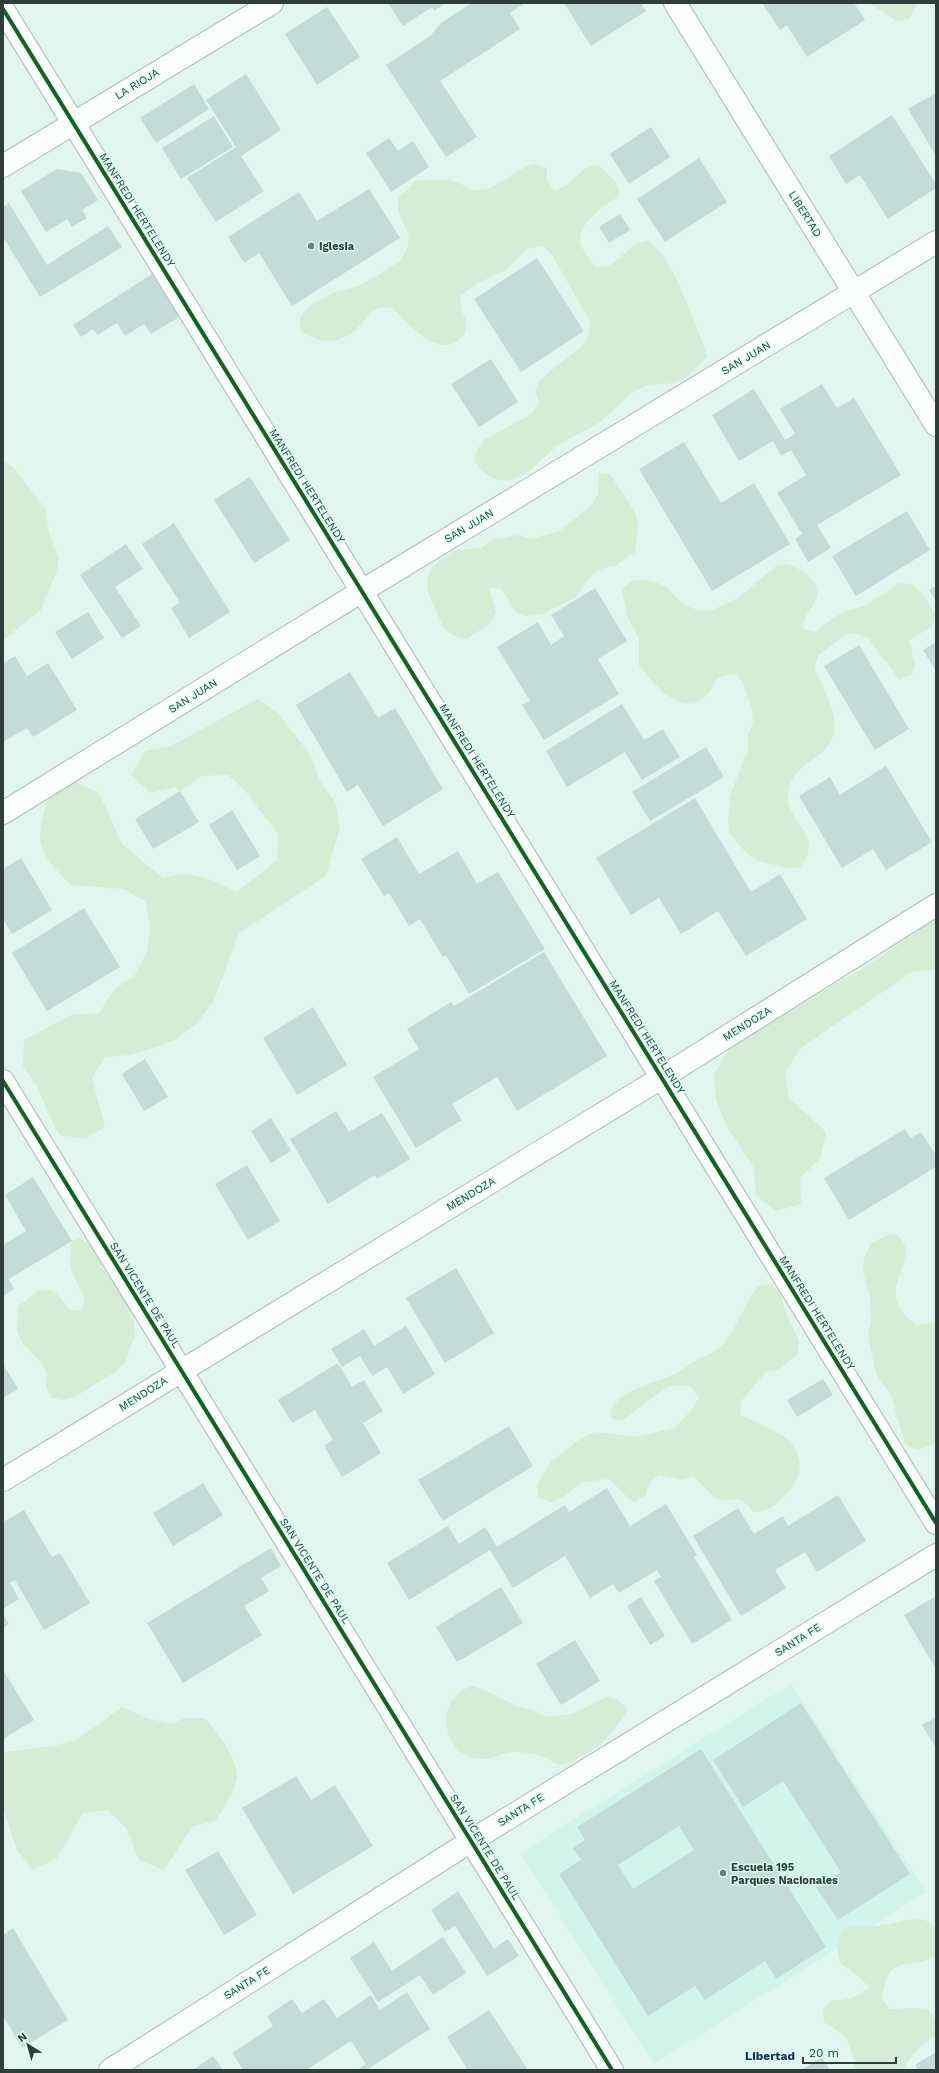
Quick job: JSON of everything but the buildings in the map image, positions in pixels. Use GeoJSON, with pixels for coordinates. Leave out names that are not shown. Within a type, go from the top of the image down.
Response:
{"type":"FeatureCollection","features":[{"type":"Feature","properties":{"kind":"street","name":"LA RIOJA"},"geometry":{"type":"LineString","coordinates":[[3,166],[272,3]]}},
{"type":"Feature","properties":{"kind":"street","name":"LIBERTAD"},"geometry":{"type":"LineString","coordinates":[[675,3],[936,425]]}},
{"type":"Feature","properties":{"kind":"street","name":"MANFREDI HERTELENDY"},"geometry":{"type":"LineString","coordinates":[[3,9],[936,1523]]}},
{"type":"Feature","properties":{"kind":"street","name":"SAN JUAN"},"geometry":{"type":"LineString","coordinates":[[3,813],[362,591],[936,242]]}},
{"type":"Feature","properties":{"kind":"street","name":"MENDOZA"},"geometry":{"type":"LineString","coordinates":[[3,1480],[181,1370],[662,1078],[936,905]]}},
{"type":"Feature","properties":{"kind":"street","name":"SAN VICENTE DE PAUL"},"geometry":{"type":"LineString","coordinates":[[3,1081],[612,2070]]}},
{"type":"Feature","properties":{"kind":"street","name":"SANTA FE"},"geometry":{"type":"LineString","coordinates":[[110,2070],[471,1841],[936,1555]]}},
{"type":"Feature","properties":{"kind":"shaded area"},"geometry":{"type":"Polygon","coordinates":[[[868,3],[917,3],[909,19],[897,21],[868,3]]]}},
{"type":"Feature","properties":{"kind":"shaded area"},"geometry":{"type":"Polygon","coordinates":[[[534,164],[547,168],[547,181],[554,191],[567,185],[586,168],[599,165],[617,183],[620,195],[587,222],[580,237],[582,248],[596,267],[609,266],[636,244],[648,241],[664,257],[670,266],[701,338],[707,357],[685,378],[677,382],[649,385],[633,392],[602,420],[557,446],[523,475],[509,480],[498,480],[489,476],[474,461],[478,448],[485,439],[532,414],[539,402],[535,390],[541,379],[583,345],[589,334],[590,321],[552,255],[544,246],[530,248],[519,256],[507,270],[482,281],[460,295],[461,309],[466,320],[465,333],[456,342],[447,345],[438,344],[420,335],[391,307],[375,309],[353,332],[338,340],[330,341],[307,335],[300,329],[300,316],[309,307],[332,293],[356,287],[379,275],[401,260],[407,249],[409,236],[398,210],[398,198],[416,181],[449,180],[475,190],[487,189],[501,183],[520,170],[534,164]]]}},
{"type":"Feature","properties":{"kind":"shaded area"},"geometry":{"type":"Polygon","coordinates":[[[3,461],[14,468],[45,508],[49,533],[59,559],[56,573],[41,610],[3,640],[3,461]]]}},
{"type":"Feature","properties":{"kind":"shaded area"},"geometry":{"type":"Polygon","coordinates":[[[599,473],[610,474],[635,512],[638,525],[635,552],[615,566],[603,568],[592,575],[583,585],[578,596],[542,614],[526,616],[515,611],[502,589],[489,588],[496,613],[489,624],[467,639],[454,636],[444,629],[428,592],[427,579],[432,567],[455,550],[481,548],[492,540],[519,535],[531,539],[559,531],[591,506],[598,494],[599,473]]]}},
{"type":"Feature","properties":{"kind":"shaded area"},"geometry":{"type":"Polygon","coordinates":[[[787,564],[799,569],[813,581],[816,587],[816,599],[803,623],[803,628],[814,632],[842,612],[867,605],[899,583],[912,584],[922,593],[935,614],[932,627],[909,640],[915,664],[912,675],[899,679],[868,638],[853,633],[842,637],[818,656],[815,670],[831,708],[835,728],[830,743],[824,750],[801,769],[790,785],[788,796],[789,806],[807,838],[809,846],[807,856],[800,867],[787,868],[759,861],[747,854],[730,834],[728,822],[730,796],[748,749],[748,735],[753,723],[752,709],[744,685],[736,674],[722,676],[716,680],[706,696],[697,702],[688,704],[678,702],[660,689],[639,666],[639,639],[627,616],[622,589],[632,581],[644,580],[658,583],[669,589],[677,599],[687,606],[700,611],[712,610],[737,599],[776,566],[787,564]]]}},
{"type":"Feature","properties":{"kind":"shaded area"},"geometry":{"type":"Polygon","coordinates":[[[258,699],[279,714],[311,756],[320,781],[335,802],[340,827],[326,876],[239,933],[213,1002],[197,1023],[177,1039],[154,1048],[131,1055],[105,1057],[92,1078],[105,1127],[85,1139],[59,1135],[38,1088],[23,1066],[24,1040],[71,1015],[99,1013],[113,991],[135,975],[147,952],[150,928],[146,902],[124,889],[71,885],[49,861],[41,845],[40,833],[42,819],[50,793],[75,781],[99,793],[122,844],[163,878],[173,875],[192,875],[210,880],[237,892],[277,860],[278,834],[246,792],[228,775],[201,776],[180,791],[175,787],[150,793],[131,775],[145,751],[171,746],[258,699]]]}},
{"type":"Feature","properties":{"kind":"shaded area"},"geometry":{"type":"Polygon","coordinates":[[[936,919],[936,969],[912,972],[799,1049],[785,1074],[789,1098],[826,1132],[820,1159],[800,1178],[801,1204],[776,1211],[756,1195],[754,1168],[726,1125],[716,1099],[714,1074],[728,1051],[768,1022],[791,1011],[836,983],[859,971],[936,919]]]}},
{"type":"Feature","properties":{"kind":"shaded area"},"geometry":{"type":"Polygon","coordinates":[[[894,1233],[903,1242],[906,1251],[896,1291],[897,1302],[903,1313],[917,1325],[936,1322],[936,1443],[917,1450],[905,1444],[891,1395],[876,1374],[868,1335],[871,1322],[870,1296],[863,1271],[864,1258],[870,1245],[881,1238],[894,1233]]]}},
{"type":"Feature","properties":{"kind":"shaded area"},"geometry":{"type":"Polygon","coordinates":[[[80,1238],[92,1245],[99,1255],[102,1268],[127,1297],[134,1322],[135,1335],[126,1361],[118,1370],[75,1397],[63,1400],[51,1398],[46,1386],[47,1372],[23,1343],[17,1332],[18,1306],[40,1290],[54,1291],[71,1311],[80,1310],[85,1302],[73,1274],[70,1256],[72,1241],[80,1238]]]}},
{"type":"Feature","properties":{"kind":"shaded area"},"geometry":{"type":"Polygon","coordinates":[[[771,1284],[780,1293],[788,1318],[799,1341],[797,1355],[778,1370],[766,1372],[741,1401],[740,1414],[784,1437],[797,1452],[800,1466],[799,1473],[794,1485],[785,1496],[770,1508],[753,1512],[743,1501],[732,1499],[722,1501],[711,1494],[693,1476],[683,1480],[659,1475],[649,1483],[646,1495],[635,1502],[608,1479],[583,1482],[563,1497],[551,1502],[539,1498],[537,1485],[551,1461],[583,1437],[596,1432],[636,1437],[675,1428],[692,1409],[699,1398],[691,1387],[679,1385],[667,1387],[623,1420],[613,1419],[610,1412],[622,1397],[640,1387],[679,1372],[690,1364],[712,1353],[724,1344],[758,1286],[771,1284]]]}},
{"type":"Feature","properties":{"kind":"shaded area","name":"Escuela 195 Parques Nacionales"},"geometry":{"type":"Polygon","coordinates":[[[791,1684],[926,1892],[654,2064],[520,1853],[791,1684]]]}},
{"type":"Feature","properties":{"kind":"shaded area"},"geometry":{"type":"Polygon","coordinates":[[[472,1686],[485,1690],[519,1707],[533,1710],[547,1717],[573,1714],[609,1696],[620,1701],[628,1711],[603,1742],[588,1753],[569,1763],[557,1764],[544,1757],[521,1752],[510,1752],[484,1759],[471,1758],[458,1750],[453,1744],[447,1729],[446,1721],[447,1713],[453,1699],[463,1690],[472,1686]]]}},
{"type":"Feature","properties":{"kind":"shaded area"},"geometry":{"type":"Polygon","coordinates":[[[122,1707],[146,1718],[172,1724],[184,1718],[204,1718],[214,1729],[230,1754],[237,1771],[236,1783],[229,1800],[215,1821],[193,1826],[164,1870],[139,1860],[126,1828],[108,1810],[83,1813],[57,1858],[33,1870],[17,1850],[3,1808],[3,1752],[54,1746],[78,1739],[122,1707]]]}},
{"type":"Feature","properties":{"kind":"shaded area"},"geometry":{"type":"Polygon","coordinates":[[[912,1919],[925,1920],[936,1927],[936,1956],[894,1968],[889,1974],[885,1984],[882,1999],[890,2009],[914,2008],[929,2010],[936,2021],[936,2035],[918,2048],[902,2070],[854,2070],[855,2061],[846,2037],[824,2022],[823,2010],[832,2000],[852,1998],[870,1987],[852,1971],[841,1964],[838,1953],[840,1936],[846,1927],[879,1926],[912,1919]]]}},
{"type":"Feature","properties":{"kind":"cycle path"},"geometry":{"type":"LineString","coordinates":[[3,9],[936,1523]]}},
{"type":"Feature","properties":{"kind":"cycle path"},"geometry":{"type":"LineString","coordinates":[[3,1081],[612,2070]]}},
{"type":"Feature","properties":{"kind":"place","name":"Iglesia"},"geometry":{"type":"Point","coordinates":[311,246]}},
{"type":"Feature","properties":{"kind":"place","name":"Escuela 195 Parques Nacionales"},"geometry":{"type":"Point","coordinates":[723,1873]}},
{"type":"Feature","properties":{"kind":"district","name":"Libertad"},"geometry":{"type":"Point","coordinates":[770,2056]}}]}
